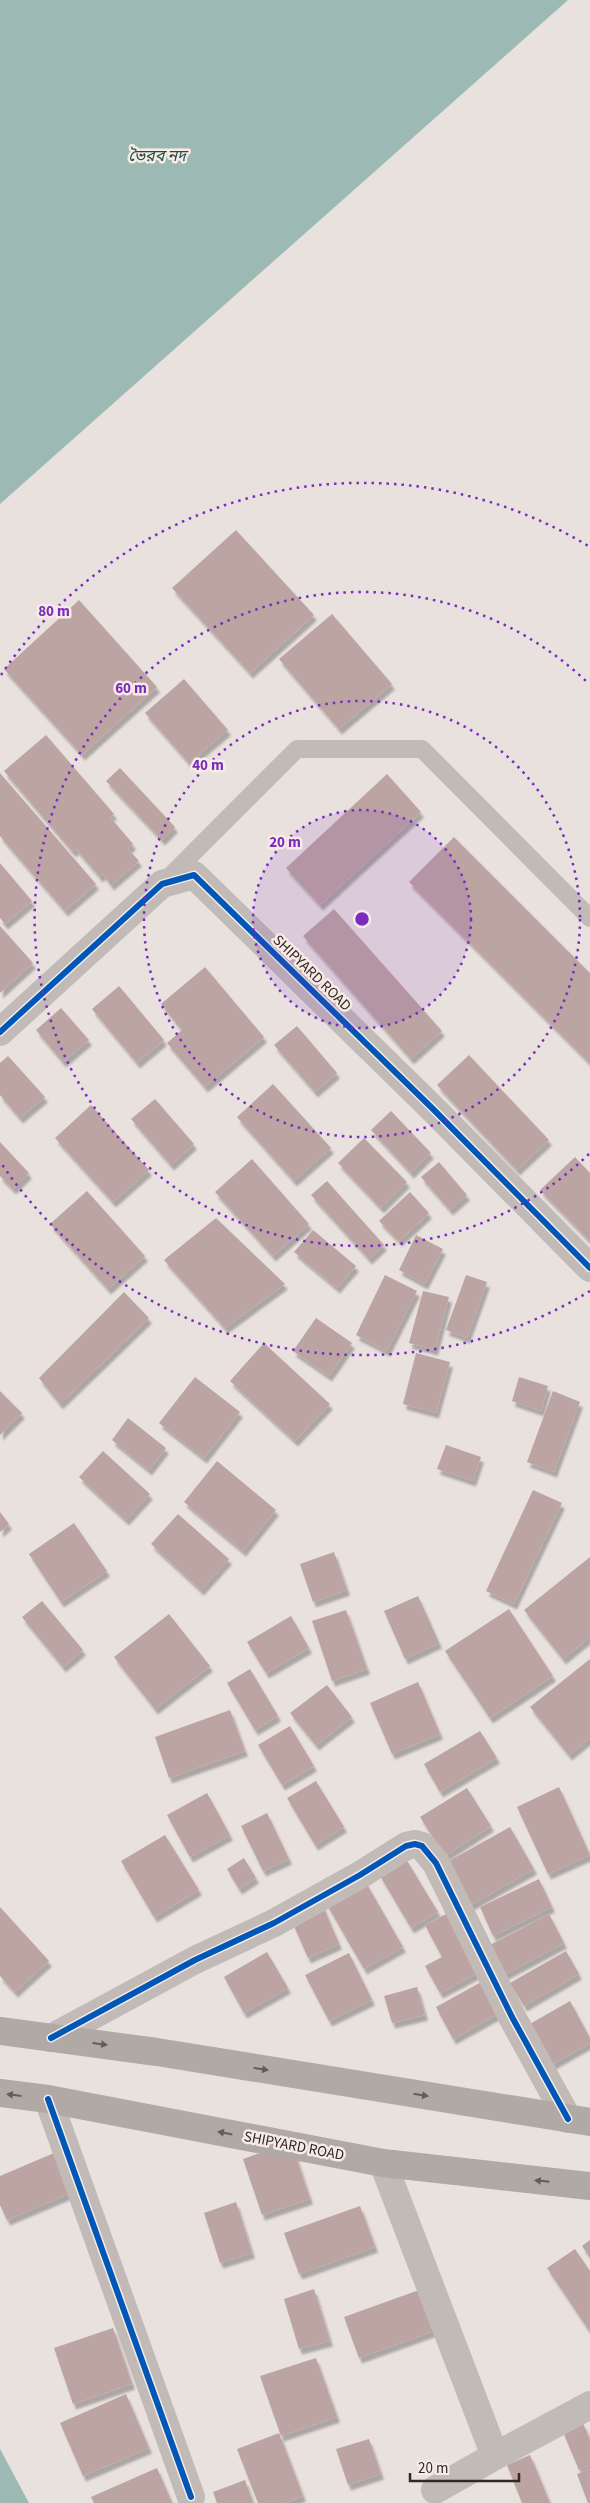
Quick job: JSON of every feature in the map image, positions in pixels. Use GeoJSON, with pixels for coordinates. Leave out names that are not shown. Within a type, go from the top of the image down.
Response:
{"type":"FeatureCollection","features":[{"type":"Feature","properties":{"kind":"main road"},"geometry":{"type":"LineString","coordinates":[[0,2031],[157,2052],[579,2120]]}},
{"type":"Feature","properties":{"kind":"main road","name":"SHIPYARD ROAD"},"geometry":{"type":"LineString","coordinates":[[0,2093],[48,2099],[383,2163],[590,2186]]}},
{"type":"Feature","properties":{"kind":"street","name":"SHIPYARD ROAD"},"geometry":{"type":"LineString","coordinates":[[0,1032],[162,884],[194,875],[434,1110],[590,1268]]}},
{"type":"Feature","properties":{"kind":"street"},"geometry":{"type":"LineString","coordinates":[[51,2038],[195,1960],[274,1923],[360,1875],[394,1852],[415,1844],[422,1846],[436,1863],[521,2034],[579,2120]]}},
{"type":"Feature","properties":{"kind":"street"},"geometry":{"type":"LineString","coordinates":[[48,2099],[191,2497]]}},
{"type":"Feature","properties":{"kind":"street"},"geometry":{"type":"LineString","coordinates":[[383,2163],[495,2456]]}},
{"type":"Feature","properties":{"kind":"street"},"geometry":{"type":"LineString","coordinates":[[435,2490],[590,2405]]}},
{"type":"Feature","properties":{"kind":"lane"},"geometry":{"type":"LineString","coordinates":[[162,884],[298,749],[422,749],[590,918]]}},
{"type":"Feature","properties":{"kind":"water","name":"ভৈরব নদ"},"geometry":{"type":"Polygon","coordinates":[[[0,0],[568,0],[0,504],[0,0]]]}},
{"type":"Feature","properties":{"kind":"water"},"geometry":{"type":"Polygon","coordinates":[[[0,2449],[29,2503],[0,2503],[0,2449]]]}},
{"type":"Feature","properties":{"kind":"building"},"geometry":{"type":"Polygon","coordinates":[[[236,530],[314,615],[250,673],[172,588],[236,530]]]}},
{"type":"Feature","properties":{"kind":"building"},"geometry":{"type":"Polygon","coordinates":[[[79,600],[157,687],[82,755],[4,669],[79,600]]]}},
{"type":"Feature","properties":{"kind":"building"},"geometry":{"type":"Polygon","coordinates":[[[332,614],[392,684],[339,729],[279,659],[332,614]]]}},
{"type":"Feature","properties":{"kind":"building"},"geometry":{"type":"Polygon","coordinates":[[[184,679],[228,730],[189,763],[145,713],[184,679]]]}},
{"type":"Feature","properties":{"kind":"building"},"geometry":{"type":"Polygon","coordinates":[[[46,735],[114,814],[110,817],[133,844],[128,849],[139,861],[111,885],[103,874],[100,877],[76,849],[73,852],[4,771],[46,735]]]}},
{"type":"Feature","properties":{"kind":"building"},"geometry":{"type":"Polygon","coordinates":[[[120,768],[175,827],[162,840],[106,781],[120,768]]]}},
{"type":"Feature","properties":{"kind":"building"},"geometry":{"type":"Polygon","coordinates":[[[0,773],[96,884],[65,911],[0,836],[0,773]]]}},
{"type":"Feature","properties":{"kind":"building"},"geometry":{"type":"Polygon","coordinates":[[[387,774],[421,812],[320,905],[286,868],[387,774]]]}},
{"type":"Feature","properties":{"kind":"building"},"geometry":{"type":"Polygon","coordinates":[[[454,837],[590,973],[590,1063],[409,882],[454,837]]]}},
{"type":"Feature","properties":{"kind":"building"},"geometry":{"type":"Polygon","coordinates":[[[0,863],[32,901],[5,924],[0,918],[0,863]]]}},
{"type":"Feature","properties":{"kind":"building"},"geometry":{"type":"Polygon","coordinates":[[[334,909],[442,1031],[411,1059],[303,936],[334,909]]]}},
{"type":"Feature","properties":{"kind":"building"},"geometry":{"type":"Polygon","coordinates":[[[0,926],[33,963],[0,993],[0,926]]]}},
{"type":"Feature","properties":{"kind":"building"},"geometry":{"type":"Polygon","coordinates":[[[205,967],[264,1037],[205,1087],[167,1043],[182,1030],[161,1004],[205,967]]]}},
{"type":"Feature","properties":{"kind":"building"},"geometry":{"type":"Polygon","coordinates":[[[119,986],[164,1040],[137,1063],[92,1009],[119,986]]]}},
{"type":"Feature","properties":{"kind":"building"},"geometry":{"type":"Polygon","coordinates":[[[61,1008],[89,1040],[63,1062],[36,1030],[61,1008]]]}},
{"type":"Feature","properties":{"kind":"building"},"geometry":{"type":"Polygon","coordinates":[[[297,1026],[337,1073],[315,1092],[274,1045],[297,1026]]]}},
{"type":"Feature","properties":{"kind":"building"},"geometry":{"type":"Polygon","coordinates":[[[469,1055],[549,1140],[517,1170],[437,1085],[469,1055]]]}},
{"type":"Feature","properties":{"kind":"building"},"geometry":{"type":"Polygon","coordinates":[[[8,1056],[45,1097],[20,1118],[0,1095],[0,1063],[8,1056]]]}},
{"type":"Feature","properties":{"kind":"building"},"geometry":{"type":"Polygon","coordinates":[[[273,1084],[331,1148],[294,1181],[237,1117],[273,1084]]]}},
{"type":"Feature","properties":{"kind":"building"},"geometry":{"type":"Polygon","coordinates":[[[155,1099],[194,1144],[171,1165],[131,1119],[155,1099]]]}},
{"type":"Feature","properties":{"kind":"building"},"geometry":{"type":"Polygon","coordinates":[[[91,1105],[149,1170],[113,1202],[55,1138],[91,1105]]]}},
{"type":"Feature","properties":{"kind":"building"},"geometry":{"type":"Polygon","coordinates":[[[391,1111],[431,1153],[411,1173],[371,1130],[391,1111]]]}},
{"type":"Feature","properties":{"kind":"building"},"geometry":{"type":"Polygon","coordinates":[[[364,1138],[407,1182],[381,1208],[338,1163],[364,1138]]]}},
{"type":"Feature","properties":{"kind":"building"},"geometry":{"type":"Polygon","coordinates":[[[0,1142],[29,1173],[13,1189],[0,1176],[0,1142]]]}},
{"type":"Feature","properties":{"kind":"building"},"geometry":{"type":"Polygon","coordinates":[[[575,1157],[590,1173],[590,1241],[540,1190],[575,1157]]]}},
{"type":"Feature","properties":{"kind":"building"},"geometry":{"type":"Polygon","coordinates":[[[252,1159],[309,1224],[273,1256],[215,1192],[252,1159]]]}},
{"type":"Feature","properties":{"kind":"building"},"geometry":{"type":"Polygon","coordinates":[[[439,1162],[467,1195],[450,1210],[421,1177],[439,1162]]]}},
{"type":"Feature","properties":{"kind":"building"},"geometry":{"type":"Polygon","coordinates":[[[327,1181],[384,1245],[369,1259],[311,1195],[327,1181]]]}},
{"type":"Feature","properties":{"kind":"building"},"geometry":{"type":"Polygon","coordinates":[[[87,1191],[145,1256],[108,1289],[50,1224],[87,1191]]]}},
{"type":"Feature","properties":{"kind":"building"},"geometry":{"type":"Polygon","coordinates":[[[410,1192],[429,1213],[399,1241],[379,1221],[410,1192]]]}},
{"type":"Feature","properties":{"kind":"building"},"geometry":{"type":"Polygon","coordinates":[[[216,1218],[285,1284],[225,1328],[164,1260],[216,1218]]]}},
{"type":"Feature","properties":{"kind":"building"},"geometry":{"type":"Polygon","coordinates":[[[313,1230],[356,1266],[337,1288],[294,1252],[313,1230]]]}},
{"type":"Feature","properties":{"kind":"building"},"geometry":{"type":"Polygon","coordinates":[[[416,1235],[443,1249],[425,1284],[399,1270],[416,1235]]]}},
{"type":"Feature","properties":{"kind":"building"},"geometry":{"type":"Polygon","coordinates":[[[385,1275],[417,1291],[387,1351],[356,1335],[385,1275]]]}},
{"type":"Feature","properties":{"kind":"building"},"geometry":{"type":"Polygon","coordinates":[[[466,1275],[487,1282],[467,1338],[446,1330],[466,1275]]]}},
{"type":"Feature","properties":{"kind":"building"},"geometry":{"type":"Polygon","coordinates":[[[423,1291],[449,1297],[435,1350],[409,1343],[423,1291]]]}},
{"type":"Feature","properties":{"kind":"building"},"geometry":{"type":"Polygon","coordinates":[[[124,1292],[149,1318],[60,1404],[39,1378],[124,1292]]]}},
{"type":"Feature","properties":{"kind":"building"},"geometry":{"type":"Polygon","coordinates":[[[316,1318],[352,1343],[329,1376],[293,1351],[316,1318]]]}},
{"type":"Feature","properties":{"kind":"building"},"geometry":{"type":"Polygon","coordinates":[[[264,1343],[330,1404],[295,1441],[230,1381],[264,1343]]]}},
{"type":"Feature","properties":{"kind":"building"},"geometry":{"type":"Polygon","coordinates":[[[416,1353],[450,1362],[436,1413],[403,1404],[416,1353]]]}},
{"type":"Feature","properties":{"kind":"building"},"geometry":{"type":"Polygon","coordinates":[[[195,1377],[240,1412],[204,1458],[159,1423],[195,1377]]]}},
{"type":"Feature","properties":{"kind":"building"},"geometry":{"type":"Polygon","coordinates":[[[519,1377],[548,1386],[541,1411],[512,1401],[519,1377]]]}},
{"type":"Feature","properties":{"kind":"building"},"geometry":{"type":"Polygon","coordinates":[[[0,1391],[22,1413],[0,1435],[0,1391]]]}},
{"type":"Feature","properties":{"kind":"building"},"geometry":{"type":"Polygon","coordinates":[[[553,1391],[580,1402],[554,1472],[527,1462],[553,1391]]]}},
{"type":"Feature","properties":{"kind":"building"},"geometry":{"type":"Polygon","coordinates":[[[128,1418],[166,1448],[149,1470],[112,1440],[128,1418]]]}},
{"type":"Feature","properties":{"kind":"building"},"geometry":{"type":"Polygon","coordinates":[[[446,1445],[481,1457],[473,1481],[437,1469],[446,1445]]]}},
{"type":"Feature","properties":{"kind":"building"},"geometry":{"type":"Polygon","coordinates":[[[103,1451],[150,1494],[126,1520],[79,1477],[103,1451]]]}},
{"type":"Feature","properties":{"kind":"building"},"geometry":{"type":"Polygon","coordinates":[[[217,1461],[276,1510],[243,1551],[184,1502],[217,1461]]]}},
{"type":"Feature","properties":{"kind":"building"},"geometry":{"type":"Polygon","coordinates":[[[533,1490],[562,1503],[514,1604],[486,1591],[533,1490]]]}},
{"type":"Feature","properties":{"kind":"building"},"geometry":{"type":"Polygon","coordinates":[[[0,1512],[9,1524],[0,1532],[0,1512]]]}},
{"type":"Feature","properties":{"kind":"building"},"geometry":{"type":"Polygon","coordinates":[[[178,1514],[229,1559],[201,1590],[151,1544],[178,1514]]]}},
{"type":"Feature","properties":{"kind":"building"},"geometry":{"type":"Polygon","coordinates":[[[74,1523],[107,1571],[61,1602],[29,1554],[74,1523]]]}},
{"type":"Feature","properties":{"kind":"building"},"geometry":{"type":"Polygon","coordinates":[[[334,1552],[347,1590],[313,1602],[300,1564],[334,1552]]]}},
{"type":"Feature","properties":{"kind":"building"},"geometry":{"type":"Polygon","coordinates":[[[590,1557],[590,1637],[563,1659],[524,1610],[590,1557]]]}},
{"type":"Feature","properties":{"kind":"building"},"geometry":{"type":"Polygon","coordinates":[[[418,1596],[439,1643],[405,1659],[384,1611],[418,1596]]]}},
{"type":"Feature","properties":{"kind":"building"},"geometry":{"type":"Polygon","coordinates":[[[42,1601],[83,1650],[63,1667],[22,1617],[42,1601]]]}},
{"type":"Feature","properties":{"kind":"building"},"geometry":{"type":"Polygon","coordinates":[[[509,1609],[553,1676],[490,1718],[445,1651],[509,1609]]]}},
{"type":"Feature","properties":{"kind":"building"},"geometry":{"type":"Polygon","coordinates":[[[346,1610],[367,1669],[332,1681],[312,1621],[346,1610]]]}},
{"type":"Feature","properties":{"kind":"building"},"geometry":{"type":"Polygon","coordinates":[[[169,1614],[210,1666],[155,1709],[114,1657],[169,1614]]]}},
{"type":"Feature","properties":{"kind":"building"},"geometry":{"type":"Polygon","coordinates":[[[291,1616],[309,1648],[266,1673],[247,1642],[291,1616]]]}},
{"type":"Feature","properties":{"kind":"building"},"geometry":{"type":"Polygon","coordinates":[[[590,1659],[590,1738],[569,1755],[530,1707],[590,1659]]]}},
{"type":"Feature","properties":{"kind":"building"},"geometry":{"type":"Polygon","coordinates":[[[250,1669],[278,1716],[255,1730],[227,1683],[250,1669]]]}},
{"type":"Feature","properties":{"kind":"building"},"geometry":{"type":"Polygon","coordinates":[[[418,1682],[440,1734],[392,1754],[370,1703],[418,1682]]]}},
{"type":"Feature","properties":{"kind":"building"},"geometry":{"type":"Polygon","coordinates":[[[327,1685],[352,1717],[316,1745],[290,1713],[327,1685]]]}},
{"type":"Feature","properties":{"kind":"building"},"geometry":{"type":"Polygon","coordinates":[[[230,1710],[245,1751],[169,1778],[155,1737],[230,1710]]]}},
{"type":"Feature","properties":{"kind":"building"},"geometry":{"type":"Polygon","coordinates":[[[290,1726],[314,1766],[282,1785],[258,1745],[290,1726]]]}},
{"type":"Feature","properties":{"kind":"building"},"geometry":{"type":"Polygon","coordinates":[[[480,1731],[497,1758],[440,1792],[424,1764],[480,1731]]]}},
{"type":"Feature","properties":{"kind":"building"},"geometry":{"type":"Polygon","coordinates":[[[316,1781],[344,1827],[315,1845],[287,1798],[316,1781]]]}},
{"type":"Feature","properties":{"kind":"building"},"geometry":{"type":"Polygon","coordinates":[[[559,1787],[590,1855],[548,1874],[517,1807],[559,1787]]]}},
{"type":"Feature","properties":{"kind":"building"},"geometry":{"type":"Polygon","coordinates":[[[467,1788],[491,1826],[445,1856],[420,1817],[467,1788]]]}},
{"type":"Feature","properties":{"kind":"building"},"geometry":{"type":"Polygon","coordinates":[[[207,1793],[230,1835],[190,1857],[167,1815],[207,1793]]]}},
{"type":"Feature","properties":{"kind":"building"},"geometry":{"type":"Polygon","coordinates":[[[267,1813],[289,1859],[263,1871],[241,1826],[267,1813]]]}},
{"type":"Feature","properties":{"kind":"building"},"geometry":{"type":"Polygon","coordinates":[[[510,1827],[534,1869],[469,1906],[445,1863],[510,1827]]]}},
{"type":"Feature","properties":{"kind":"building"},"geometry":{"type":"Polygon","coordinates":[[[165,1835],[199,1890],[154,1917],[121,1861],[165,1835]]]}},
{"type":"Feature","properties":{"kind":"building"},"geometry":{"type":"Polygon","coordinates":[[[244,1858],[256,1878],[239,1889],[227,1869],[244,1858]]]}},
{"type":"Feature","properties":{"kind":"building"},"geometry":{"type":"Polygon","coordinates":[[[406,1859],[438,1912],[411,1928],[379,1874],[406,1859]]]}},
{"type":"Feature","properties":{"kind":"building"},"geometry":{"type":"Polygon","coordinates":[[[539,1879],[552,1907],[493,1936],[480,1907],[539,1879]]]}},
{"type":"Feature","properties":{"kind":"building"},"geometry":{"type":"Polygon","coordinates":[[[365,1881],[403,1947],[364,1969],[326,1903],[365,1881]]]}},
{"type":"Feature","properties":{"kind":"building"},"geometry":{"type":"Polygon","coordinates":[[[322,1904],[339,1944],[308,1958],[290,1917],[322,1904]]]}},
{"type":"Feature","properties":{"kind":"building"},"geometry":{"type":"Polygon","coordinates":[[[0,1907],[49,1961],[15,1992],[0,1976],[0,1907]]]}},
{"type":"Feature","properties":{"kind":"building"},"geometry":{"type":"Polygon","coordinates":[[[446,1914],[478,1973],[440,1993],[425,1966],[442,1957],[425,1925],[446,1914]]]}},
{"type":"Feature","properties":{"kind":"building"},"geometry":{"type":"Polygon","coordinates":[[[549,1914],[564,1943],[504,1975],[488,1946],[549,1914]]]}},
{"type":"Feature","properties":{"kind":"building"},"geometry":{"type":"Polygon","coordinates":[[[566,1951],[579,1974],[524,2006],[510,1983],[566,1951]]]}},
{"type":"Feature","properties":{"kind":"building"},"geometry":{"type":"Polygon","coordinates":[[[267,1952],[288,1988],[244,2013],[224,1977],[267,1952]]]}},
{"type":"Feature","properties":{"kind":"building"},"geometry":{"type":"Polygon","coordinates":[[[349,1953],[372,2000],[329,2021],[305,1975],[349,1953]]]}},
{"type":"Feature","properties":{"kind":"building"},"geometry":{"type":"Polygon","coordinates":[[[483,1981],[500,2013],[453,2039],[436,2007],[483,1981]]]}},
{"type":"Feature","properties":{"kind":"building"},"geometry":{"type":"Polygon","coordinates":[[[417,1987],[425,2015],[392,2023],[384,1996],[417,1987]]]}},
{"type":"Feature","properties":{"kind":"building"},"geometry":{"type":"Polygon","coordinates":[[[570,2001],[590,2038],[590,2043],[551,2065],[528,2025],[570,2001]]]}},
{"type":"Feature","properties":{"kind":"building"},"geometry":{"type":"Polygon","coordinates":[[[291,2142],[310,2199],[262,2215],[243,2159],[291,2142]]]}},
{"type":"Feature","properties":{"kind":"building"},"geometry":{"type":"Polygon","coordinates":[[[54,2153],[71,2193],[7,2220],[0,2205],[0,2176],[54,2153]]]}},
{"type":"Feature","properties":{"kind":"building"},"geometry":{"type":"Polygon","coordinates":[[[236,2202],[252,2253],[220,2263],[204,2213],[236,2202]]]}},
{"type":"Feature","properties":{"kind":"building"},"geometry":{"type":"Polygon","coordinates":[[[360,2206],[375,2247],[299,2274],[284,2233],[360,2206]]]}},
{"type":"Feature","properties":{"kind":"building"},"geometry":{"type":"Polygon","coordinates":[[[590,2240],[590,2257],[582,2246],[590,2240]]]}},
{"type":"Feature","properties":{"kind":"building"},"geometry":{"type":"Polygon","coordinates":[[[575,2249],[590,2271],[590,2328],[588,2329],[547,2268],[575,2249]]]}},
{"type":"Feature","properties":{"kind":"building"},"geometry":{"type":"Polygon","coordinates":[[[314,2289],[330,2341],[299,2349],[284,2299],[314,2289]]]}},
{"type":"Feature","properties":{"kind":"building"},"geometry":{"type":"Polygon","coordinates":[[[419,2290],[434,2331],[359,2358],[344,2317],[419,2290]]]}},
{"type":"Feature","properties":{"kind":"building"},"geometry":{"type":"Polygon","coordinates":[[[113,2328],[132,2384],[73,2404],[54,2348],[113,2328]]]}},
{"type":"Feature","properties":{"kind":"building"},"geometry":{"type":"Polygon","coordinates":[[[316,2358],[337,2417],[281,2436],[260,2376],[316,2358]]]}},
{"type":"Feature","properties":{"kind":"building"},"geometry":{"type":"Polygon","coordinates":[[[126,2394],[149,2448],[83,2476],[60,2423],[126,2394]]]}},
{"type":"Feature","properties":{"kind":"building"},"geometry":{"type":"Polygon","coordinates":[[[583,2423],[590,2440],[590,2465],[579,2470],[563,2432],[583,2423]]]}},
{"type":"Feature","properties":{"kind":"building"},"geometry":{"type":"Polygon","coordinates":[[[279,2433],[303,2496],[286,2503],[258,2503],[237,2449],[279,2433]]]}},
{"type":"Feature","properties":{"kind":"building"},"geometry":{"type":"Polygon","coordinates":[[[369,2439],[381,2474],[348,2485],[336,2449],[369,2439]]]}},
{"type":"Feature","properties":{"kind":"building"},"geometry":{"type":"Polygon","coordinates":[[[530,2455],[550,2503],[522,2503],[507,2465],[530,2455]]]}},
{"type":"Feature","properties":{"kind":"building"},"geometry":{"type":"Polygon","coordinates":[[[157,2468],[172,2503],[94,2503],[91,2497],[157,2468]]]}},
{"type":"Feature","properties":{"kind":"building"},"geometry":{"type":"Polygon","coordinates":[[[590,2469],[590,2503],[588,2503],[577,2474],[590,2469]]]}},
{"type":"Feature","properties":{"kind":"building"},"geometry":{"type":"Polygon","coordinates":[[[245,2480],[253,2503],[217,2503],[213,2492],[245,2480]]]}},
{"type":"Feature","properties":{"kind":"cycle path"},"geometry":{"type":"LineString","coordinates":[[0,1032],[162,884],[194,875],[434,1110],[590,1268]]}},
{"type":"Feature","properties":{"kind":"cycle path"},"geometry":{"type":"LineString","coordinates":[[51,2038],[195,1960],[274,1923],[360,1875],[406,1846],[415,1844],[422,1846],[436,1863],[512,2017],[568,2119]]}},
{"type":"Feature","properties":{"kind":"cycle path"},"geometry":{"type":"LineString","coordinates":[[48,2099],[191,2497]]}}]}
